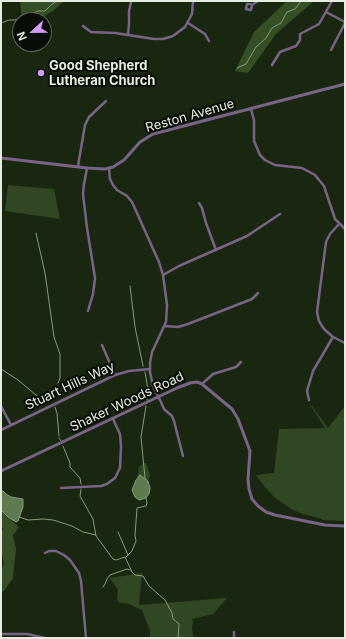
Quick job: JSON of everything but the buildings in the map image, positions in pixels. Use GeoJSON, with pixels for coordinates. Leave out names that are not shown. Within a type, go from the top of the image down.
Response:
{"type":"FeatureCollection","features":[{"type":"Feature","properties":{"kind":"street"},"geometry":{"type":"LineString","coordinates":[[83,26],[91,32],[128,34],[154,39],[163,39],[178,33],[188,23],[192,14],[193,1]]}},
{"type":"Feature","properties":{"kind":"street"},"geometry":{"type":"LineString","coordinates":[[252,6],[258,1]]}},
{"type":"Feature","properties":{"kind":"street"},"geometry":{"type":"LineString","coordinates":[[272,66],[278,54],[295,48],[300,40],[300,34],[319,24],[332,1]]}},
{"type":"Feature","properties":{"kind":"street"},"geometry":{"type":"LineString","coordinates":[[128,34],[131,2]]}},
{"type":"Feature","properties":{"kind":"street"},"geometry":{"type":"LineString","coordinates":[[326,12],[345,23],[331,50]]}},
{"type":"Feature","properties":{"kind":"street"},"geometry":{"type":"LineString","coordinates":[[188,23],[205,34],[209,41]]}},
{"type":"Feature","properties":{"kind":"street","name":"Reston Avenue"},"geometry":{"type":"LineString","coordinates":[[109,168],[120,163],[140,142],[148,136],[345,84]]}},
{"type":"Feature","properties":{"kind":"street"},"geometry":{"type":"LineString","coordinates":[[78,166],[85,125],[89,117],[106,101]]}},
{"type":"Feature","properties":{"kind":"street"},"geometry":{"type":"LineString","coordinates":[[251,109],[254,120],[254,141],[260,155],[265,160],[275,165],[302,168],[315,175],[324,186],[333,214],[339,224],[345,229]]}},
{"type":"Feature","properties":{"kind":"street"},"geometry":{"type":"LineString","coordinates":[[1,158],[87,168],[109,168],[113,185],[132,202],[159,262],[163,275],[167,305],[165,326],[152,352],[150,369],[153,386],[158,397],[164,409],[174,419],[183,456]]}},
{"type":"Feature","properties":{"kind":"street"},"geometry":{"type":"LineString","coordinates":[[87,168],[83,194],[95,278],[93,294],[88,311]]}},
{"type":"Feature","properties":{"kind":"street"},"geometry":{"type":"LineString","coordinates":[[199,203],[216,250]]}},
{"type":"Feature","properties":{"kind":"street"},"geometry":{"type":"LineString","coordinates":[[163,275],[247,236],[280,214]]}},
{"type":"Feature","properties":{"kind":"street"},"geometry":{"type":"LineString","coordinates":[[339,224],[330,234],[326,242],[317,307],[321,325],[333,337],[345,343]]}},
{"type":"Feature","properties":{"kind":"street"},"geometry":{"type":"LineString","coordinates":[[165,326],[178,327],[188,324],[252,299],[258,293]]}},
{"type":"Feature","properties":{"kind":"street"},"geometry":{"type":"LineString","coordinates":[[309,400],[307,391],[313,371],[333,337]]}},
{"type":"Feature","properties":{"kind":"street"},"geometry":{"type":"LineString","coordinates":[[102,345],[115,375]]}},
{"type":"Feature","properties":{"kind":"street"},"geometry":{"type":"LineString","coordinates":[[202,384],[213,374],[236,367],[241,362]]}},
{"type":"Feature","properties":{"kind":"street","name":"Stuart Hills Way"},"geometry":{"type":"LineString","coordinates":[[1,430],[115,375],[129,371],[150,369]]}},
{"type":"Feature","properties":{"kind":"street","name":"Shaker Woods Road"},"geometry":{"type":"LineString","coordinates":[[1,471],[193,382],[202,384],[232,410],[238,419],[250,451],[248,479],[249,489],[252,499],[258,506],[266,512],[275,515],[325,526],[345,526]]}},
{"type":"Feature","properties":{"kind":"street"},"geometry":{"type":"LineString","coordinates":[[1,406],[11,425]]}},
{"type":"Feature","properties":{"kind":"street"},"geometry":{"type":"LineString","coordinates":[[61,488],[101,486],[107,484],[115,478],[120,468],[121,446],[120,434],[112,419]]}},
{"type":"Feature","properties":{"kind":"street"},"geometry":{"type":"LineString","coordinates":[[45,553],[50,551],[64,555],[70,560],[79,573],[86,638]]}},
{"type":"Feature","properties":{"kind":"street"},"geometry":{"type":"LineString","coordinates":[[234,632],[234,638]]}},
{"type":"Feature","properties":{"kind":"street"},"geometry":{"type":"LineString","coordinates":[[1,634],[45,638]]}},
{"type":"Feature","properties":{"kind":"shaded area"},"geometry":{"type":"Polygon","coordinates":[[[20,1],[64,1],[51,12],[21,12],[20,1]]]}},
{"type":"Feature","properties":{"kind":"shaded area"},"geometry":{"type":"Polygon","coordinates":[[[287,1],[314,1],[276,34],[248,73],[235,71],[254,32],[287,1]]]}},
{"type":"Feature","properties":{"kind":"shaded area"},"geometry":{"type":"Polygon","coordinates":[[[8,185],[54,189],[60,219],[5,211],[8,185]]]}},
{"type":"Feature","properties":{"kind":"shaded area"},"geometry":{"type":"Polygon","coordinates":[[[311,406],[328,428],[345,406],[345,521],[322,520],[291,509],[274,497],[256,475],[274,473],[279,429],[325,428],[311,406]]]}},
{"type":"Feature","properties":{"kind":"shaded area"},"geometry":{"type":"Polygon","coordinates":[[[146,463],[150,476],[148,481],[141,475],[137,479],[139,467],[146,463]]]}},
{"type":"Feature","properties":{"kind":"shaded area"},"geometry":{"type":"Polygon","coordinates":[[[140,475],[148,481],[150,488],[149,494],[146,498],[139,500],[135,497],[132,490],[140,475]]]}},
{"type":"Feature","properties":{"kind":"shaded area"},"geometry":{"type":"Polygon","coordinates":[[[1,491],[11,497],[23,499],[23,507],[18,521],[16,522],[8,517],[1,510],[1,491]]]}},
{"type":"Feature","properties":{"kind":"shaded area"},"geometry":{"type":"Polygon","coordinates":[[[1,511],[19,527],[13,535],[16,549],[13,578],[4,591],[1,592],[1,569],[4,564],[1,549],[1,533],[3,528],[1,527],[1,511]]]}},
{"type":"Feature","properties":{"kind":"shaded area"},"geometry":{"type":"Polygon","coordinates":[[[142,573],[139,605],[227,598],[213,614],[192,619],[193,635],[195,638],[150,638],[150,631],[142,610],[129,604],[118,602],[118,590],[110,578],[142,573]]]}},
{"type":"Feature","properties":{"kind":"waterway"},"geometry":{"type":"LineString","coordinates":[[1,23],[9,20],[27,18],[38,11],[45,11],[57,1]]}},
{"type":"Feature","properties":{"kind":"waterway"},"geometry":{"type":"LineString","coordinates":[[237,68],[246,64],[256,47],[266,38],[272,28],[281,23],[287,12],[295,9],[301,1]]}},
{"type":"Feature","properties":{"kind":"waterway"},"geometry":{"type":"LineString","coordinates":[[36,233],[45,273],[54,337],[60,354],[60,378],[58,383]]}},
{"type":"Feature","properties":{"kind":"waterway"},"geometry":{"type":"LineString","coordinates":[[130,286],[135,327],[143,366]]}},
{"type":"Feature","properties":{"kind":"waterway"},"geometry":{"type":"LineString","coordinates":[[1,369],[18,380],[36,395],[52,400]]}},
{"type":"Feature","properties":{"kind":"waterway"},"geometry":{"type":"LineString","coordinates":[[145,372],[148,394]]}},
{"type":"Feature","properties":{"kind":"waterway"},"geometry":{"type":"LineString","coordinates":[[52,399],[56,388]]}},
{"type":"Feature","properties":{"kind":"waterway"},"geometry":{"type":"LineString","coordinates":[[145,478],[141,437],[146,406]]}},
{"type":"Feature","properties":{"kind":"waterway"},"geometry":{"type":"LineString","coordinates":[[55,407],[59,436]]}},
{"type":"Feature","properties":{"kind":"waterway"},"geometry":{"type":"LineString","coordinates":[[63,446],[70,463],[70,467],[80,478],[81,484]]}},
{"type":"Feature","properties":{"kind":"waterway"},"geometry":{"type":"LineString","coordinates":[[81,489],[80,496],[93,519],[96,536],[113,559],[116,560],[125,557],[132,572],[135,575],[143,576],[149,586],[165,600],[172,613],[173,619],[179,624],[178,638]]}},
{"type":"Feature","properties":{"kind":"waterway"},"geometry":{"type":"LineString","coordinates":[[126,557],[132,551],[136,541],[137,508],[146,506],[146,498]]}},
{"type":"Feature","properties":{"kind":"waterway"},"geometry":{"type":"LineString","coordinates":[[19,517],[28,520],[53,520],[72,526],[83,532],[96,535]]}},
{"type":"Feature","properties":{"kind":"waterway"},"geometry":{"type":"LineString","coordinates":[[118,532],[128,555]]}},
{"type":"Feature","properties":{"kind":"waterway"},"geometry":{"type":"LineString","coordinates":[[103,587],[110,575],[127,569],[130,570]]}},
{"type":"Feature","properties":{"kind":"place","name":"Good Shepherd Lutheran Church"},"geometry":{"type":"Point","coordinates":[41,73]}}]}
